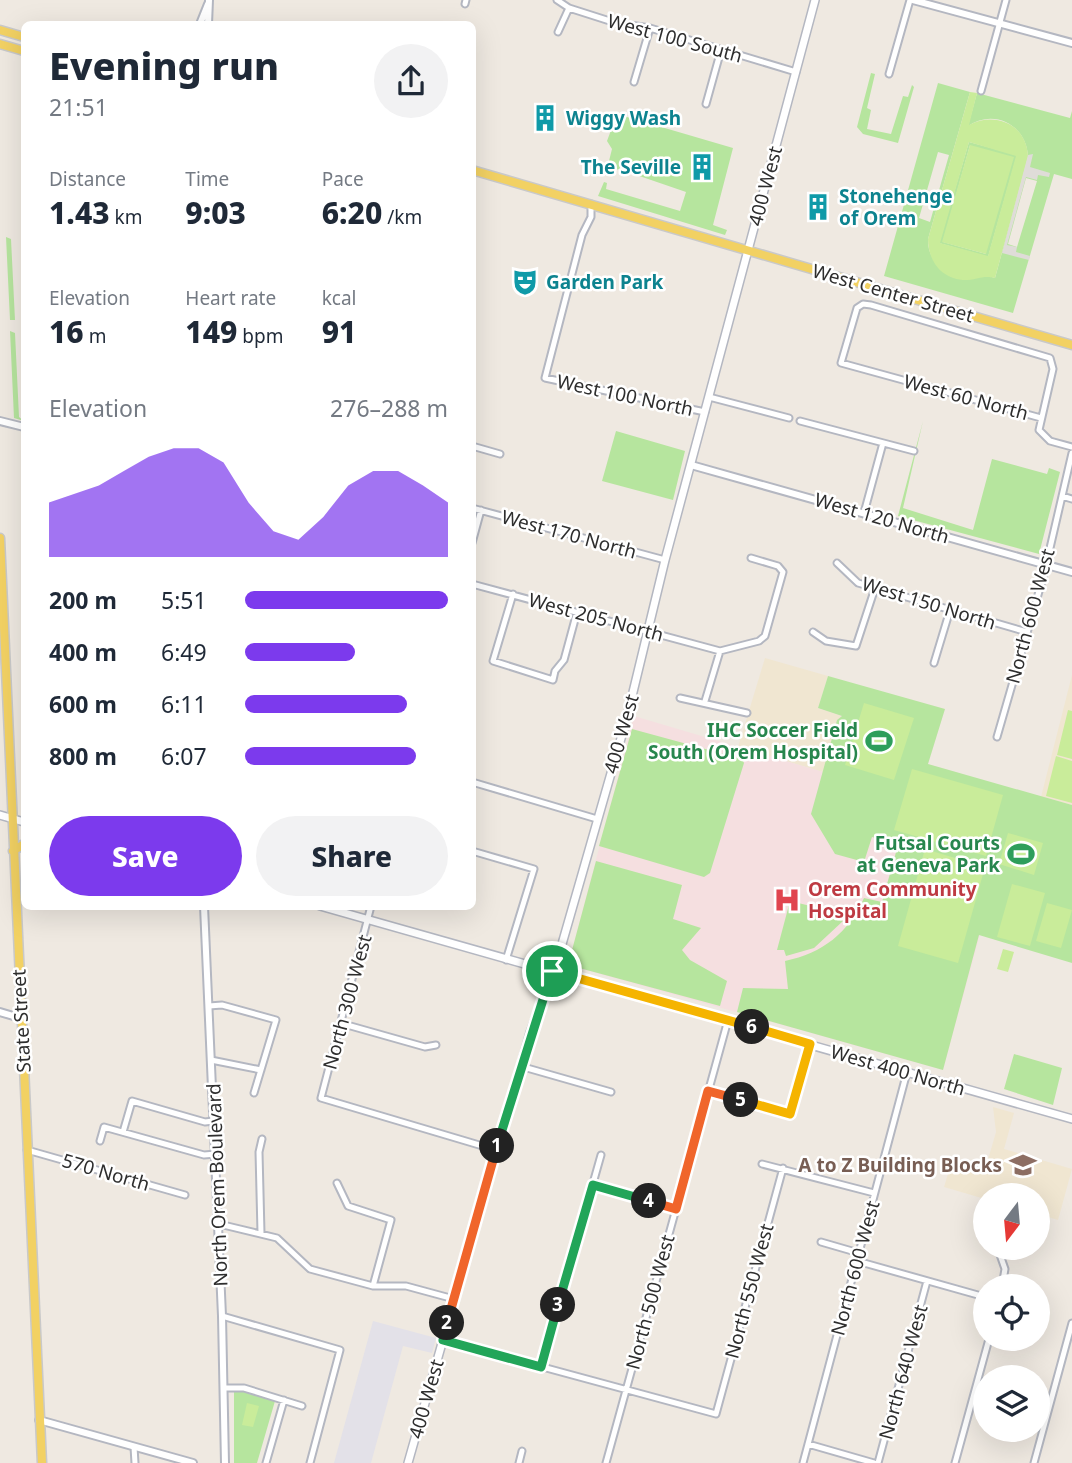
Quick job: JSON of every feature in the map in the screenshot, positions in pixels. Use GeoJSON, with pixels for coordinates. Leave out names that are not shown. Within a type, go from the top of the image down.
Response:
{"type":"FeatureCollection","features":[{"type":"Feature","properties":{"kind":"main road","name":"400 West"},"geometry":{"type":"LineString","coordinates":[[408,1463],[520,1066],[558,958],[597,819],[815,0]]}},
{"type":"Feature","properties":{"kind":"main road"},"geometry":{"type":"LineString","coordinates":[[0,30],[21,36]]}},
{"type":"Feature","properties":{"kind":"main road"},"geometry":{"type":"LineString","coordinates":[[0,44],[21,50]]}},
{"type":"Feature","properties":{"kind":"main road"},"geometry":{"type":"LineString","coordinates":[[476,171],[591,204]]}},
{"type":"Feature","properties":{"kind":"main road","name":"West Center Street"},"geometry":{"type":"LineString","coordinates":[[591,204],[1072,345]]}},
{"type":"Feature","properties":{"kind":"main road","name":"State Street"},"geometry":{"type":"LineString","coordinates":[[0,538],[42,1463]]}},
{"type":"Feature","properties":{"kind":"main road"},"geometry":{"type":"LineString","coordinates":[[0,815],[21,821]]}},
{"type":"Feature","properties":{"kind":"main road"},"geometry":{"type":"LineString","coordinates":[[13,851],[21,846]]}},
{"type":"Feature","properties":{"kind":"main road","name":"West 400 North"},"geometry":{"type":"LineString","coordinates":[[334,910],[1072,1119]]}},
{"type":"Feature","properties":{"kind":"street","name":"West 100 South"},"geometry":{"type":"LineString","coordinates":[[557,0],[569,8],[617,23],[650,28],[796,72]]}},
{"type":"Feature","properties":{"kind":"street"},"geometry":{"type":"LineString","coordinates":[[889,74],[911,0],[1072,43]]}},
{"type":"Feature","properties":{"kind":"street"},"geometry":{"type":"LineString","coordinates":[[982,91],[1006,0]]}},
{"type":"Feature","properties":{"kind":"street"},"geometry":{"type":"LineString","coordinates":[[201,21],[209,1]]}},
{"type":"Feature","properties":{"kind":"street"},"geometry":{"type":"LineString","coordinates":[[208,21],[209,1]]}},
{"type":"Feature","properties":{"kind":"street"},"geometry":{"type":"LineString","coordinates":[[558,32],[569,8]]}},
{"type":"Feature","properties":{"kind":"street"},"geometry":{"type":"LineString","coordinates":[[634,82],[650,28]]}},
{"type":"Feature","properties":{"kind":"street"},"geometry":{"type":"LineString","coordinates":[[706,104],[721,50]]}},
{"type":"Feature","properties":{"kind":"street","name":"West 100 North"},"geometry":{"type":"LineString","coordinates":[[591,204],[591,217],[582,235],[545,379],[705,412]]}},
{"type":"Feature","properties":{"kind":"street","name":"West 60 North"},"geometry":{"type":"LineString","coordinates":[[1041,418],[841,363],[859,305],[876,306],[1050,358],[1054,369],[1039,430],[1042,437],[1072,447]]}},
{"type":"Feature","properties":{"kind":"street"},"geometry":{"type":"LineString","coordinates":[[709,397],[789,418]]}},
{"type":"Feature","properties":{"kind":"street"},"geometry":{"type":"LineString","coordinates":[[0,421],[21,426]]}},
{"type":"Feature","properties":{"kind":"street"},"geometry":{"type":"LineString","coordinates":[[800,421],[914,451]]}},
{"type":"Feature","properties":{"kind":"street"},"geometry":{"type":"LineString","coordinates":[[863,513],[883,443]]}},
{"type":"Feature","properties":{"kind":"street"},"geometry":{"type":"LineString","coordinates":[[476,447],[500,454]]}},
{"type":"Feature","properties":{"kind":"street","name":"North 600 West"},"geometry":{"type":"LineString","coordinates":[[997,737],[1045,564],[1072,453]]}},
{"type":"Feature","properties":{"kind":"street","name":"West 120 North"},"geometry":{"type":"LineString","coordinates":[[691,465],[1072,572]]}},
{"type":"Feature","properties":{"kind":"street"},"geometry":{"type":"LineString","coordinates":[[1062,496],[1072,499]]}},
{"type":"Feature","properties":{"kind":"street","name":"West 170 North"},"geometry":{"type":"LineString","coordinates":[[476,509],[666,560]]}},
{"type":"Feature","properties":{"kind":"street"},"geometry":{"type":"LineString","coordinates":[[476,528],[481,510]]}},
{"type":"Feature","properties":{"kind":"street"},"geometry":{"type":"LineString","coordinates":[[705,701],[720,651],[763,639],[783,575],[781,569],[751,558]]}},
{"type":"Feature","properties":{"kind":"street","name":"West 150 North"},"geometry":{"type":"LineString","coordinates":[[837,563],[851,579],[875,588],[1027,632]]}},
{"type":"Feature","properties":{"kind":"street","name":"West 205 North"},"geometry":{"type":"LineString","coordinates":[[476,585],[720,651]]}},
{"type":"Feature","properties":{"kind":"street"},"geometry":{"type":"LineString","coordinates":[[813,632],[826,641],[856,646],[875,588]]}},
{"type":"Feature","properties":{"kind":"street"},"geometry":{"type":"LineString","coordinates":[[513,594],[493,662],[553,680],[555,671],[564,660],[577,612]]}},
{"type":"Feature","properties":{"kind":"street"},"geometry":{"type":"LineString","coordinates":[[934,663],[950,610]]}},
{"type":"Feature","properties":{"kind":"street"},"geometry":{"type":"LineString","coordinates":[[680,698],[705,701],[747,713]]}},
{"type":"Feature","properties":{"kind":"street"},"geometry":{"type":"LineString","coordinates":[[476,783],[597,819]]}},
{"type":"Feature","properties":{"kind":"street"},"geometry":{"type":"LineString","coordinates":[[476,852],[534,869],[506,960]]}},
{"type":"Feature","properties":{"kind":"street","name":"North Orem Boulevard"},"geometry":{"type":"LineString","coordinates":[[204,910],[219,1224],[225,1463]]}},
{"type":"Feature","properties":{"kind":"street","name":"North 300 West"},"geometry":{"type":"LineString","coordinates":[[370,910],[321,1098],[496,1150]]}},
{"type":"Feature","properties":{"kind":"street"},"geometry":{"type":"LineString","coordinates":[[209,1006],[222,1005],[276,1020],[254,1093]]}},
{"type":"Feature","properties":{"kind":"street"},"geometry":{"type":"LineString","coordinates":[[0,1012],[20,1018]]}},
{"type":"Feature","properties":{"kind":"street","name":"North 500 West"},"geometry":{"type":"LineString","coordinates":[[606,1463],[728,1020]]}},
{"type":"Feature","properties":{"kind":"street"},"geometry":{"type":"LineString","coordinates":[[340,1023],[425,1046],[436,1045]]}},
{"type":"Feature","properties":{"kind":"street"},"geometry":{"type":"LineString","coordinates":[[708,1091],[790,1114],[810,1044]]}},
{"type":"Feature","properties":{"kind":"street"},"geometry":{"type":"LineString","coordinates":[[211,1060],[261,1070]]}},
{"type":"Feature","properties":{"kind":"street"},"geometry":{"type":"LineString","coordinates":[[520,1066],[611,1092]]}},
{"type":"Feature","properties":{"kind":"street","name":"North 600 West"},"geometry":{"type":"LineString","coordinates":[[803,1463],[907,1072]]}},
{"type":"Feature","properties":{"kind":"street"},"geometry":{"type":"LineString","coordinates":[[123,1132],[132,1101],[205,1122],[213,1121]]}},
{"type":"Feature","properties":{"kind":"street"},"geometry":{"type":"LineString","coordinates":[[100,1141],[104,1126],[204,1155],[216,1154]]}},
{"type":"Feature","properties":{"kind":"street"},"geometry":{"type":"LineString","coordinates":[[261,1233],[259,1152],[262,1139]]}},
{"type":"Feature","properties":{"kind":"street","name":"570 North"},"geometry":{"type":"LineString","coordinates":[[26,1150],[185,1195]]}},
{"type":"Feature","properties":{"kind":"street"},"geometry":{"type":"LineString","coordinates":[[541,1367],[601,1155]]}},
{"type":"Feature","properties":{"kind":"street"},"geometry":{"type":"LineString","coordinates":[[762,1164],[874,1193]]}},
{"type":"Feature","properties":{"kind":"street","name":"North 550 West"},"geometry":{"type":"LineString","coordinates":[[626,1390],[716,1414],[783,1168]]}},
{"type":"Feature","properties":{"kind":"street"},"geometry":{"type":"LineString","coordinates":[[337,1183],[348,1206],[391,1220],[373,1286]]}},
{"type":"Feature","properties":{"kind":"street"},"geometry":{"type":"LineString","coordinates":[[593,1185],[676,1209]]}},
{"type":"Feature","properties":{"kind":"street"},"geometry":{"type":"LineString","coordinates":[[219,1224],[277,1238],[310,1269],[373,1286],[406,1286],[454,1299]]}},
{"type":"Feature","properties":{"kind":"street"},"geometry":{"type":"LineString","coordinates":[[821,1242],[859,1253]]}},
{"type":"Feature","properties":{"kind":"street"},"geometry":{"type":"LineString","coordinates":[[857,1261],[973,1294]]}},
{"type":"Feature","properties":{"kind":"street","name":"North 640 West"},"geometry":{"type":"LineString","coordinates":[[876,1463],[927,1281]]}},
{"type":"Feature","properties":{"kind":"street"},"geometry":{"type":"LineString","coordinates":[[222,1316],[340,1350],[310,1463]]}},
{"type":"Feature","properties":{"kind":"street"},"geometry":{"type":"LineString","coordinates":[[1034,1463],[1072,1323]]}},
{"type":"Feature","properties":{"kind":"street"},"geometry":{"type":"LineString","coordinates":[[443,1340],[626,1390]]}},
{"type":"Feature","properties":{"kind":"street"},"geometry":{"type":"LineString","coordinates":[[955,1463],[986,1351]]}},
{"type":"Feature","properties":{"kind":"street"},"geometry":{"type":"LineString","coordinates":[[225,1388],[244,1388],[302,1406]]}},
{"type":"Feature","properties":{"kind":"street"},"geometry":{"type":"LineString","coordinates":[[266,1463],[284,1400]]}},
{"type":"Feature","properties":{"kind":"street"},"geometry":{"type":"LineString","coordinates":[[39,1420],[193,1463]]}},
{"type":"Feature","properties":{"kind":"street"},"geometry":{"type":"LineString","coordinates":[[808,1444],[876,1463]]}},
{"type":"Feature","properties":{"kind":"street"},"geometry":{"type":"LineString","coordinates":[[134,1447],[135,1463]]}},
{"type":"Feature","properties":{"kind":"street"},"geometry":{"type":"LineString","coordinates":[[519,1463],[522,1451]]}},
{"type":"Feature","properties":{"kind":"shaded area"},"geometry":{"type":"Polygon","coordinates":[[[1033,154],[1030,167],[1050,173],[1049,177],[1038,175],[1037,180],[1026,177],[1007,245],[1017,247],[1016,252],[1030,256],[1029,260],[1002,253],[1028,155],[1033,154]]]}},
{"type":"Feature","properties":{"kind":"shaded area"},"geometry":{"type":"Polygon","coordinates":[[[765,658],[828,676],[818,708],[843,716],[837,720],[823,772],[738,747],[765,658]]]}},
{"type":"Feature","properties":{"kind":"shaded area"},"geometry":{"type":"Polygon","coordinates":[[[1072,675],[1072,805],[1041,797],[1072,675]]]}},
{"type":"Feature","properties":{"kind":"shaded area","name":"Orem Community Hospital"},"geometry":{"type":"Polygon","coordinates":[[[846,682],[945,709],[928,764],[1019,791],[943,1070],[568,965],[634,716],[823,772],[837,720],[842,716],[818,708],[846,682]]]}},
{"type":"Feature","properties":{"kind":"shaded area","name":"A to Z Building Blocks"},"geometry":{"type":"Polygon","coordinates":[[[993,1107],[1014,1113],[1004,1149],[1072,1169],[1058,1220],[1050,1218],[1050,1183],[973,1183],[973,1195],[944,1187],[952,1161],[985,1170],[996,1132],[993,1107]]]}},
{"type":"Feature","properties":{"kind":"shaded area"},"geometry":{"type":"Polygon","coordinates":[[[373,1321],[436,1338],[432,1353],[403,1346],[371,1463],[334,1463],[373,1321]]]}},
{"type":"Feature","properties":{"kind":"green space"},"geometry":{"type":"Polygon","coordinates":[[[871,73],[875,74],[867,108],[871,110],[867,129],[891,134],[903,96],[908,97],[912,85],[914,87],[898,143],[863,134],[857,127],[871,73]]]}},
{"type":"Feature","properties":{"kind":"green space"},"geometry":{"type":"Polygon","coordinates":[[[938,83],[970,92],[928,239],[930,253],[938,265],[946,273],[959,279],[979,276],[995,278],[1028,157],[1022,137],[1008,123],[989,119],[968,126],[977,93],[1070,118],[1072,111],[1072,179],[1054,174],[1013,313],[884,276],[938,83]],[[938,152],[919,218],[930,222],[949,155],[938,152]],[[1026,178],[1008,244],[1017,247],[1037,181],[1026,178]]]}},
{"type":"Feature","properties":{"kind":"green space"},"geometry":{"type":"Polygon","coordinates":[[[970,92],[977,93],[969,125],[989,120],[1008,124],[1022,137],[1028,157],[995,278],[968,280],[944,274],[934,262],[928,239],[970,92]],[[969,142],[940,243],[988,256],[1016,156],[969,142]]]}},
{"type":"Feature","properties":{"kind":"green space"},"geometry":{"type":"Polygon","coordinates":[[[617,114],[733,148],[713,225],[727,230],[725,235],[598,196],[604,182],[607,183],[606,189],[680,211],[686,192],[619,169],[606,173],[612,149],[607,141],[617,114]]]}},
{"type":"Feature","properties":{"kind":"green space"},"geometry":{"type":"Polygon","coordinates":[[[969,142],[1017,155],[988,257],[939,243],[969,142]],[[970,145],[943,242],[986,254],[970,145]]]}},
{"type":"Feature","properties":{"kind":"green space"},"geometry":{"type":"Polygon","coordinates":[[[970,145],[1014,157],[986,254],[942,242],[970,145]]]}},
{"type":"Feature","properties":{"kind":"green space"},"geometry":{"type":"Polygon","coordinates":[[[6,237],[11,239],[15,320],[10,320],[6,237]]]}},
{"type":"Feature","properties":{"kind":"green space"},"geometry":{"type":"Polygon","coordinates":[[[10,331],[15,333],[21,420],[14,418],[10,331]]]}},
{"type":"Feature","properties":{"kind":"green space"},"geometry":{"type":"Polygon","coordinates":[[[923,421],[903,508],[973,530],[992,459],[1047,474],[1049,468],[1060,472],[1039,554],[898,516],[923,421]]]}},
{"type":"Feature","properties":{"kind":"green space"},"geometry":{"type":"Polygon","coordinates":[[[616,431],[685,451],[673,500],[602,481],[616,431]]]}},
{"type":"Feature","properties":{"kind":"green space"},"geometry":{"type":"Polygon","coordinates":[[[828,676],[945,709],[928,764],[1072,805],[1072,963],[979,935],[943,1070],[737,1012],[743,988],[788,989],[785,961],[811,953],[833,940],[850,921],[864,898],[882,902],[898,845],[872,837],[864,862],[835,854],[811,814],[837,720],[842,716],[818,708],[828,676]]]}},
{"type":"Feature","properties":{"kind":"green space","name":"IHC Soccer Field South (Orem Hospital)"},"geometry":{"type":"Polygon","coordinates":[[[864,703],[914,718],[894,780],[845,765],[864,703]]]}},
{"type":"Feature","properties":{"kind":"green space"},"geometry":{"type":"Polygon","coordinates":[[[1068,710],[1072,711],[1072,759],[1057,755],[1068,710]]]}},
{"type":"Feature","properties":{"kind":"green space"},"geometry":{"type":"Polygon","coordinates":[[[632,729],[742,759],[744,763],[710,873],[704,877],[599,846],[632,729]]]}},
{"type":"Feature","properties":{"kind":"green space"},"geometry":{"type":"Polygon","coordinates":[[[1056,756],[1072,761],[1072,803],[1046,796],[1056,756]]]}},
{"type":"Feature","properties":{"kind":"green space"},"geometry":{"type":"Polygon","coordinates":[[[912,769],[1003,795],[986,856],[894,830],[912,769]]]}},
{"type":"Feature","properties":{"kind":"green space","name":"Futsal Courts at Geneva Park"},"geometry":{"type":"Polygon","coordinates":[[[1008,833],[1043,843],[1034,875],[999,864],[1008,833]]]}},
{"type":"Feature","properties":{"kind":"green space"},"geometry":{"type":"Polygon","coordinates":[[[925,849],[985,867],[958,963],[898,946],[925,849]]]}},
{"type":"Feature","properties":{"kind":"green space"},"geometry":{"type":"Polygon","coordinates":[[[596,861],[682,885],[673,919],[701,928],[682,950],[690,960],[727,981],[720,1006],[568,965],[596,861]]]}},
{"type":"Feature","properties":{"kind":"green space"},"geometry":{"type":"Polygon","coordinates":[[[1012,884],[1045,893],[1030,946],[997,937],[1012,884]]]}},
{"type":"Feature","properties":{"kind":"green space"},"geometry":{"type":"Polygon","coordinates":[[[790,901],[831,911],[829,917],[843,921],[814,948],[786,956],[784,950],[777,950],[790,901]]]}},
{"type":"Feature","properties":{"kind":"green space"},"geometry":{"type":"Polygon","coordinates":[[[1047,903],[1072,910],[1061,948],[1036,941],[1047,903]]]}},
{"type":"Feature","properties":{"kind":"green space"},"geometry":{"type":"Polygon","coordinates":[[[1003,949],[1014,952],[1008,972],[997,969],[1003,949]]]}},
{"type":"Feature","properties":{"kind":"green space"},"geometry":{"type":"Polygon","coordinates":[[[1014,1054],[1062,1068],[1053,1105],[1004,1089],[1014,1054]]]}},
{"type":"Feature","properties":{"kind":"green space"},"geometry":{"type":"Polygon","coordinates":[[[234,1392],[246,1392],[275,1401],[257,1463],[234,1463],[234,1392]]]}},
{"type":"Feature","properties":{"kind":"green space"},"geometry":{"type":"Polygon","coordinates":[[[247,1403],[259,1406],[253,1427],[242,1425],[247,1403]]]}},
{"type":"Feature","properties":{"kind":"place","name":"Wiggy Wash"},"geometry":{"type":"Point","coordinates":[545,118]}},
{"type":"Feature","properties":{"kind":"place","name":"The Seville"},"geometry":{"type":"Point","coordinates":[702,167]}},
{"type":"Feature","properties":{"kind":"place","name":"Stonehenge of Orem"},"geometry":{"type":"Point","coordinates":[818,207]}},
{"type":"Feature","properties":{"kind":"place","name":"Garden Park"},"geometry":{"type":"Point","coordinates":[525,282]}},
{"type":"Feature","properties":{"kind":"place","name":"IHC Soccer Field South (Orem Hospital)"},"geometry":{"type":"Point","coordinates":[879,741]}},
{"type":"Feature","properties":{"kind":"place","name":"Futsal Courts at Geneva Park"},"geometry":{"type":"Point","coordinates":[1021,854]}},
{"type":"Feature","properties":{"kind":"place","name":"Orem Community Hospital"},"geometry":{"type":"Point","coordinates":[787,900]}},
{"type":"Feature","properties":{"kind":"place","name":"A to Z Building Blocks"},"geometry":{"type":"Point","coordinates":[1023,1165]}},
{"type":"Feature","properties":{"kind":"route"},"geometry":{"type":"LineString","coordinates":[[552,971],[810,1044],[790,1114],[708,1091],[676,1209],[593,1185],[541,1367],[443,1340],[530,1033],[552,971]]}}]}
